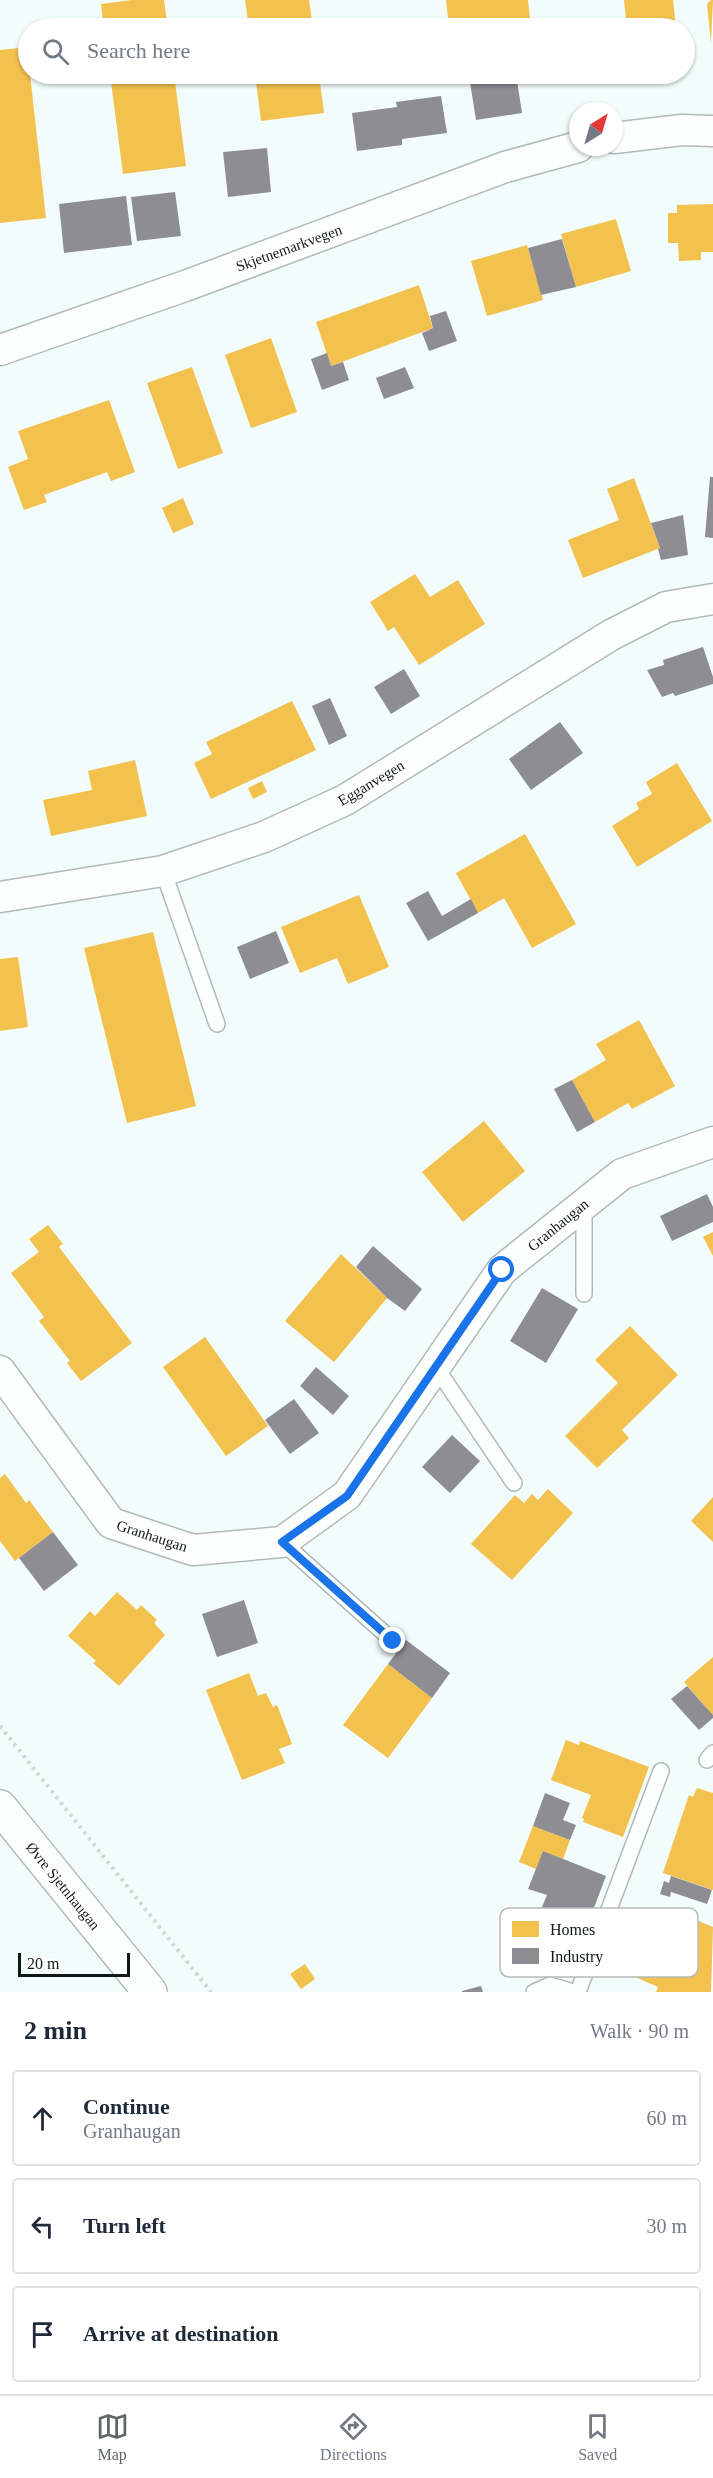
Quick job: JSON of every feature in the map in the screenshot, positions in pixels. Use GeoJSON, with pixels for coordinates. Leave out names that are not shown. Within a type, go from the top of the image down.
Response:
{"type":"FeatureCollection","features":[{"type":"Feature","properties":{"kind":"street"},"geometry":{"type":"LineString","coordinates":[[623,137],[682,130],[713,131]]}},
{"type":"Feature","properties":{"kind":"street","name":"Skjetnemarkvegen"},"geometry":{"type":"LineString","coordinates":[[0,350],[185,286],[505,167],[569,149]]}},
{"type":"Feature","properties":{"kind":"street","name":"Egganvegen"},"geometry":{"type":"LineString","coordinates":[[0,897],[163,871],[264,837],[345,800],[611,635],[666,607],[713,599]]}},
{"type":"Feature","properties":{"kind":"street","name":"Granhaugan"},"geometry":{"type":"LineString","coordinates":[[0,1371],[111,1523],[193,1550],[282,1542],[347,1496],[502,1270],[622,1174],[713,1142]]}},
{"type":"Feature","properties":{"kind":"street","name":"Øvre Sjetnhaugan"},"geometry":{"type":"LineString","coordinates":[[0,1807],[150,1992]]}},
{"type":"Feature","properties":{"kind":"lane"},"geometry":{"type":"LineString","coordinates":[[163,871],[217,1024]]}},
{"type":"Feature","properties":{"kind":"lane"},"geometry":{"type":"LineString","coordinates":[[584,1204],[584,1294]]}},
{"type":"Feature","properties":{"kind":"lane"},"geometry":{"type":"LineString","coordinates":[[435,1366],[514,1483]]}},
{"type":"Feature","properties":{"kind":"lane"},"geometry":{"type":"LineString","coordinates":[[282,1542],[393,1641]]}},
{"type":"Feature","properties":{"kind":"lane"},"geometry":{"type":"LineString","coordinates":[[608,1908],[661,1771]]}},
{"type":"Feature","properties":{"kind":"lane"},"geometry":{"type":"LineString","coordinates":[[534,1992],[550,1985],[576,1992],[582,1977]]}},
{"type":"Feature","properties":{"kind":"path"},"geometry":{"type":"LineString","coordinates":[[0,1726],[211,1992]]}},
{"type":"Feature","properties":{"kind":"building: Homes"},"geometry":{"type":"Polygon","coordinates":[[[132,0],[164,0],[167,18],[103,18],[101,4],[132,0]]]}},
{"type":"Feature","properties":{"kind":"building: Homes"},"geometry":{"type":"Polygon","coordinates":[[[245,0],[309,0],[312,18],[248,18],[245,0]]]}},
{"type":"Feature","properties":{"kind":"building: Homes"},"geometry":{"type":"Polygon","coordinates":[[[446,0],[528,0],[530,18],[450,18],[446,0]]]}},
{"type":"Feature","properties":{"kind":"building: Homes"},"geometry":{"type":"Polygon","coordinates":[[[624,0],[673,0],[675,18],[626,18],[624,0]]]}},
{"type":"Feature","properties":{"kind":"building: Homes"},"geometry":{"type":"Polygon","coordinates":[[[713,0],[711,43],[707,4],[713,0]]]}},
{"type":"Feature","properties":{"kind":"building: Homes"},"geometry":{"type":"Polygon","coordinates":[[[18,48],[18,84],[31,84],[46,218],[0,223],[0,50],[18,48]]]}},
{"type":"Feature","properties":{"kind":"building: Homes"},"geometry":{"type":"Polygon","coordinates":[[[111,84],[175,84],[186,166],[123,174],[111,84]]]}},
{"type":"Feature","properties":{"kind":"building: Homes"},"geometry":{"type":"Polygon","coordinates":[[[256,84],[320,84],[324,113],[261,121],[256,84]]]}},
{"type":"Feature","properties":{"kind":"building: Homes"},"geometry":{"type":"Polygon","coordinates":[[[713,204],[713,252],[701,252],[701,260],[679,261],[678,243],[668,243],[668,213],[677,213],[677,205],[713,204]]]}},
{"type":"Feature","properties":{"kind":"building: Homes"},"geometry":{"type":"Polygon","coordinates":[[[616,219],[631,271],[576,287],[561,234],[616,219]]]}},
{"type":"Feature","properties":{"kind":"building: Homes"},"geometry":{"type":"Polygon","coordinates":[[[527,245],[543,300],[487,316],[471,261],[527,245]]]}},
{"type":"Feature","properties":{"kind":"building: Homes"},"geometry":{"type":"Polygon","coordinates":[[[419,285],[433,328],[331,366],[316,322],[419,285]]]}},
{"type":"Feature","properties":{"kind":"building: Homes"},"geometry":{"type":"Polygon","coordinates":[[[271,338],[297,412],[251,428],[225,355],[271,338]]]}},
{"type":"Feature","properties":{"kind":"building: Homes"},"geometry":{"type":"Polygon","coordinates":[[[192,367],[223,453],[178,469],[147,383],[192,367]]]}},
{"type":"Feature","properties":{"kind":"building: Homes"},"geometry":{"type":"Polygon","coordinates":[[[109,400],[135,472],[111,481],[107,472],[44,495],[47,502],[24,510],[8,467],[28,459],[18,431],[109,400]]]}},
{"type":"Feature","properties":{"kind":"building: Homes"},"geometry":{"type":"Polygon","coordinates":[[[634,478],[660,548],[583,578],[568,540],[619,520],[607,489],[634,478]]]}},
{"type":"Feature","properties":{"kind":"building: Homes"},"geometry":{"type":"Polygon","coordinates":[[[183,498],[194,524],[173,533],[162,508],[183,498]]]}},
{"type":"Feature","properties":{"kind":"building: Homes"},"geometry":{"type":"Polygon","coordinates":[[[415,574],[430,597],[458,580],[485,624],[419,665],[394,627],[388,631],[370,602],[415,574]]]}},
{"type":"Feature","properties":{"kind":"building: Homes"},"geometry":{"type":"Polygon","coordinates":[[[292,701],[316,750],[211,799],[194,763],[212,754],[206,742],[292,701]]]}},
{"type":"Feature","properties":{"kind":"building: Homes"},"geometry":{"type":"Polygon","coordinates":[[[135,760],[147,816],[51,836],[43,800],[92,790],[88,771],[135,760]]]}},
{"type":"Feature","properties":{"kind":"building: Homes"},"geometry":{"type":"Polygon","coordinates":[[[677,763],[712,821],[637,867],[612,826],[639,809],[636,803],[652,794],[646,782],[677,763]]]}},
{"type":"Feature","properties":{"kind":"building: Homes"},"geometry":{"type":"Polygon","coordinates":[[[262,781],[267,792],[253,799],[248,788],[262,781]]]}},
{"type":"Feature","properties":{"kind":"building: Homes"},"geometry":{"type":"Polygon","coordinates":[[[525,834],[576,924],[532,948],[504,898],[478,913],[456,873],[525,834]]]}},
{"type":"Feature","properties":{"kind":"building: Homes"},"geometry":{"type":"Polygon","coordinates":[[[359,895],[389,967],[348,984],[337,958],[300,973],[281,927],[359,895]]]}},
{"type":"Feature","properties":{"kind":"building: Homes"},"geometry":{"type":"Polygon","coordinates":[[[153,932],[196,1106],[127,1123],[84,948],[153,932]]]}},
{"type":"Feature","properties":{"kind":"building: Homes"},"geometry":{"type":"Polygon","coordinates":[[[18,957],[28,1027],[0,1031],[0,959],[18,957]]]}},
{"type":"Feature","properties":{"kind":"building: Homes"},"geometry":{"type":"Polygon","coordinates":[[[639,1020],[675,1086],[632,1109],[628,1103],[595,1122],[572,1080],[606,1060],[596,1044],[639,1020]]]}},
{"type":"Feature","properties":{"kind":"building: Homes"},"geometry":{"type":"Polygon","coordinates":[[[484,1121],[525,1171],[463,1222],[422,1172],[484,1121]]]}},
{"type":"Feature","properties":{"kind":"building: Homes"},"geometry":{"type":"Polygon","coordinates":[[[48,1225],[63,1244],[59,1247],[132,1343],[81,1381],[67,1363],[70,1361],[39,1321],[44,1317],[11,1273],[39,1252],[29,1239],[48,1225]]]}},
{"type":"Feature","properties":{"kind":"building: Homes"},"geometry":{"type":"Polygon","coordinates":[[[713,1232],[713,1256],[703,1237],[713,1232]]]}},
{"type":"Feature","properties":{"kind":"building: Homes"},"geometry":{"type":"Polygon","coordinates":[[[341,1254],[387,1298],[334,1362],[285,1321],[341,1254]]]}},
{"type":"Feature","properties":{"kind":"building: Homes"},"geometry":{"type":"Polygon","coordinates":[[[630,1326],[678,1375],[622,1430],[629,1438],[597,1468],[565,1436],[618,1383],[595,1360],[630,1326]]]}},
{"type":"Feature","properties":{"kind":"building: Homes"},"geometry":{"type":"Polygon","coordinates":[[[205,1337],[268,1426],[226,1456],[163,1367],[205,1337]]]}},
{"type":"Feature","properties":{"kind":"building: Homes"},"geometry":{"type":"Polygon","coordinates":[[[5,1474],[26,1503],[29,1500],[53,1532],[15,1561],[0,1541],[0,1478],[5,1474]]]}},
{"type":"Feature","properties":{"kind":"building: Homes"},"geometry":{"type":"Polygon","coordinates":[[[548,1489],[573,1513],[512,1580],[471,1544],[515,1495],[524,1503],[532,1494],[538,1500],[548,1489]]]}},
{"type":"Feature","properties":{"kind":"building: Homes"},"geometry":{"type":"Polygon","coordinates":[[[713,1497],[713,1542],[691,1521],[713,1497]]]}},
{"type":"Feature","properties":{"kind":"building: Homes"},"geometry":{"type":"Polygon","coordinates":[[[117,1592],[137,1610],[141,1605],[157,1620],[154,1623],[165,1635],[119,1686],[68,1636],[90,1611],[95,1616],[117,1592]]]}},
{"type":"Feature","properties":{"kind":"building: Homes"},"geometry":{"type":"Polygon","coordinates":[[[713,1657],[713,1715],[684,1682],[713,1657]]]}},
{"type":"Feature","properties":{"kind":"building: Homes"},"geometry":{"type":"Polygon","coordinates":[[[388,1664],[432,1698],[388,1758],[343,1725],[388,1664]]]}},
{"type":"Feature","properties":{"kind":"building: Homes"},"geometry":{"type":"Polygon","coordinates":[[[249,1673],[258,1696],[266,1693],[273,1707],[277,1705],[292,1744],[279,1749],[285,1763],[242,1780],[206,1690],[249,1673]]]}},
{"type":"Feature","properties":{"kind":"building: Homes"},"geometry":{"type":"Polygon","coordinates":[[[566,1740],[579,1745],[580,1741],[649,1767],[623,1837],[583,1822],[582,1818],[591,1795],[551,1780],[566,1740]]]}},
{"type":"Feature","properties":{"kind":"building: Homes"},"geometry":{"type":"Polygon","coordinates":[[[697,1788],[713,1793],[713,1890],[663,1873],[689,1795],[693,1797],[697,1788]]]}},
{"type":"Feature","properties":{"kind":"building: Homes"},"geometry":{"type":"Polygon","coordinates":[[[533,1826],[570,1840],[563,1859],[543,1851],[536,1869],[519,1862],[533,1826]]]}},
{"type":"Feature","properties":{"kind":"building: Homes"},"geometry":{"type":"Polygon","coordinates":[[[698,1921],[713,1927],[711,1992],[656,1992],[658,1987],[635,1977],[698,1977],[698,1921]]]}},
{"type":"Feature","properties":{"kind":"building: Homes"},"geometry":{"type":"Polygon","coordinates":[[[305,1964],[315,1979],[301,1989],[290,1974],[305,1964]]]}},
{"type":"Feature","properties":{"kind":"building: Industry"},"geometry":{"type":"Polygon","coordinates":[[[470,84],[518,84],[522,113],[476,120],[470,84]]]}},
{"type":"Feature","properties":{"kind":"building: Industry"},"geometry":{"type":"Polygon","coordinates":[[[441,96],[447,133],[402,139],[402,145],[357,151],[352,113],[397,107],[396,102],[441,96]]]}},
{"type":"Feature","properties":{"kind":"building: Industry"},"geometry":{"type":"Polygon","coordinates":[[[267,148],[271,192],[228,197],[223,152],[267,148]]]}},
{"type":"Feature","properties":{"kind":"building: Industry"},"geometry":{"type":"Polygon","coordinates":[[[175,192],[181,236],[137,241],[131,197],[175,192]]]}},
{"type":"Feature","properties":{"kind":"building: Industry"},"geometry":{"type":"Polygon","coordinates":[[[126,196],[132,245],[64,253],[59,204],[126,196]]]}},
{"type":"Feature","properties":{"kind":"building: Industry"},"geometry":{"type":"Polygon","coordinates":[[[562,239],[576,287],[541,295],[528,248],[562,239]]]}},
{"type":"Feature","properties":{"kind":"building: Industry"},"geometry":{"type":"Polygon","coordinates":[[[446,311],[457,341],[429,351],[422,333],[433,328],[430,316],[446,311]]]}},
{"type":"Feature","properties":{"kind":"building: Industry"},"geometry":{"type":"Polygon","coordinates":[[[327,353],[331,366],[343,362],[349,380],[322,390],[311,359],[327,353]]]}},
{"type":"Feature","properties":{"kind":"building: Industry"},"geometry":{"type":"Polygon","coordinates":[[[405,367],[414,388],[384,399],[376,378],[405,367]]]}},
{"type":"Feature","properties":{"kind":"building: Industry"},"geometry":{"type":"Polygon","coordinates":[[[710,477],[713,477],[713,538],[705,537],[710,477]]]}},
{"type":"Feature","properties":{"kind":"building: Industry"},"geometry":{"type":"Polygon","coordinates":[[[683,515],[688,555],[661,560],[658,549],[660,548],[651,523],[683,515]]]}},
{"type":"Feature","properties":{"kind":"building: Industry"},"geometry":{"type":"Polygon","coordinates":[[[703,647],[713,677],[713,684],[675,696],[673,693],[662,697],[647,670],[664,665],[663,660],[703,647]]]}},
{"type":"Feature","properties":{"kind":"building: Industry"},"geometry":{"type":"Polygon","coordinates":[[[404,669],[420,696],[391,714],[374,687],[404,669]]]}},
{"type":"Feature","properties":{"kind":"building: Industry"},"geometry":{"type":"Polygon","coordinates":[[[330,698],[347,736],[329,745],[312,706],[330,698]]]}},
{"type":"Feature","properties":{"kind":"building: Industry"},"geometry":{"type":"Polygon","coordinates":[[[560,722],[583,753],[531,790],[509,759],[560,722]]]}},
{"type":"Feature","properties":{"kind":"building: Industry"},"geometry":{"type":"Polygon","coordinates":[[[428,891],[442,916],[471,899],[478,913],[428,941],[406,903],[428,891]]]}},
{"type":"Feature","properties":{"kind":"building: Industry"},"geometry":{"type":"Polygon","coordinates":[[[276,931],[289,963],[250,979],[237,947],[276,931]]]}},
{"type":"Feature","properties":{"kind":"building: Industry"},"geometry":{"type":"Polygon","coordinates":[[[572,1080],[595,1122],[577,1132],[554,1089],[572,1080]]]}},
{"type":"Feature","properties":{"kind":"building: Industry"},"geometry":{"type":"Polygon","coordinates":[[[707,1194],[713,1207],[713,1222],[672,1241],[660,1216],[707,1194]]]}},
{"type":"Feature","properties":{"kind":"building: Industry"},"geometry":{"type":"Polygon","coordinates":[[[373,1246],[422,1289],[405,1311],[387,1298],[356,1267],[373,1246]]]}},
{"type":"Feature","properties":{"kind":"building: Industry"},"geometry":{"type":"Polygon","coordinates":[[[542,1288],[578,1309],[546,1363],[510,1341],[542,1288]]]}},
{"type":"Feature","properties":{"kind":"building: Industry"},"geometry":{"type":"Polygon","coordinates":[[[316,1367],[349,1396],[333,1415],[300,1386],[316,1367]]]}},
{"type":"Feature","properties":{"kind":"building: Industry"},"geometry":{"type":"Polygon","coordinates":[[[294,1399],[319,1433],[290,1454],[265,1420],[294,1399]]]}},
{"type":"Feature","properties":{"kind":"building: Industry"},"geometry":{"type":"Polygon","coordinates":[[[452,1435],[480,1461],[450,1493],[422,1467],[452,1435]]]}},
{"type":"Feature","properties":{"kind":"building: Industry"},"geometry":{"type":"Polygon","coordinates":[[[53,1532],[78,1565],[44,1591],[19,1558],[53,1532]]]}},
{"type":"Feature","properties":{"kind":"building: Industry"},"geometry":{"type":"Polygon","coordinates":[[[244,1600],[258,1643],[217,1657],[202,1614],[244,1600]]]}},
{"type":"Feature","properties":{"kind":"building: Industry"},"geometry":{"type":"Polygon","coordinates":[[[406,1640],[450,1673],[432,1698],[388,1664],[406,1640]]]}},
{"type":"Feature","properties":{"kind":"building: Industry"},"geometry":{"type":"Polygon","coordinates":[[[687,1686],[713,1715],[713,1718],[699,1730],[671,1699],[687,1686]]]}},
{"type":"Feature","properties":{"kind":"building: Industry"},"geometry":{"type":"Polygon","coordinates":[[[545,1793],[570,1803],[563,1820],[576,1825],[570,1840],[533,1826],[545,1793]]]}},
{"type":"Feature","properties":{"kind":"building: Industry"},"geometry":{"type":"Polygon","coordinates":[[[543,1851],[606,1876],[594,1908],[542,1908],[547,1895],[528,1889],[543,1851]]]}},
{"type":"Feature","properties":{"kind":"building: Industry"},"geometry":{"type":"Polygon","coordinates":[[[671,1876],[712,1890],[707,1904],[671,1892],[670,1897],[660,1894],[664,1881],[669,1883],[671,1876]]]}},
{"type":"Feature","properties":{"kind":"building: Industry"},"geometry":{"type":"Polygon","coordinates":[[[481,1986],[483,1992],[462,1992],[462,1991],[481,1986]]]}},
{"type":"Feature","properties":{"kind":"route"},"geometry":{"type":"LineString","coordinates":[[393,1641],[282,1542],[347,1496],[502,1270]]}}]}
